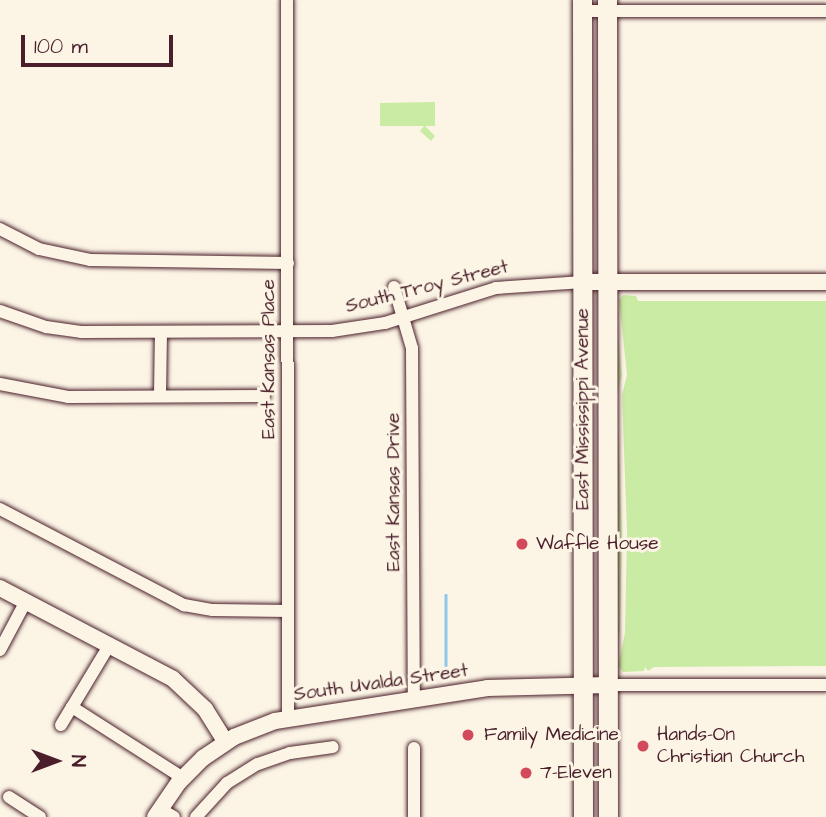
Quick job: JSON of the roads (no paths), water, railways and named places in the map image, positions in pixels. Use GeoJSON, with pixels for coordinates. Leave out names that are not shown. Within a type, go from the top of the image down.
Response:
{"type":"FeatureCollection","features":[{"type":"Feature","properties":{"kind":"main road","name":"East Mississippi Avenue"},"geometry":{"type":"LineString","coordinates":[[582,5],[583,817]]}},
{"type":"Feature","properties":{"kind":"main road","name":"East Mississippi Avenue"},"geometry":{"type":"LineString","coordinates":[[607,5],[608,817]]}},
{"type":"Feature","properties":{"kind":"street","name":"East Kansas Place"},"geometry":{"type":"LineString","coordinates":[[287,0],[288,718]]}},
{"type":"Feature","properties":{"kind":"street"},"geometry":{"type":"LineString","coordinates":[[582,5],[826,11]]}},
{"type":"Feature","properties":{"kind":"street"},"geometry":{"type":"LineString","coordinates":[[0,229],[39,249],[90,260],[288,263]]}},
{"type":"Feature","properties":{"kind":"street","name":"South Troy Street"},"geometry":{"type":"LineString","coordinates":[[0,311],[59,330],[288,332],[355,329],[405,317],[496,288],[608,281],[826,282]]}},
{"type":"Feature","properties":{"kind":"street","name":"East Kansas Drive"},"geometry":{"type":"LineString","coordinates":[[394,287],[412,348],[414,700]]}},
{"type":"Feature","properties":{"kind":"street"},"geometry":{"type":"LineString","coordinates":[[160,395],[161,332]]}},
{"type":"Feature","properties":{"kind":"street"},"geometry":{"type":"LineString","coordinates":[[0,384],[54,396],[264,396]]}},
{"type":"Feature","properties":{"kind":"street"},"geometry":{"type":"LineString","coordinates":[[0,509],[184,605],[213,610],[288,611]]}},
{"type":"Feature","properties":{"kind":"street"},"geometry":{"type":"LineString","coordinates":[[0,588],[110,644],[181,685],[205,709],[226,742]]}},
{"type":"Feature","properties":{"kind":"street"},"geometry":{"type":"LineString","coordinates":[[0,650],[26,601]]}},
{"type":"Feature","properties":{"kind":"street"},"geometry":{"type":"LineString","coordinates":[[61,725],[110,644]]}},
{"type":"Feature","properties":{"kind":"street","name":"South Uvalda Street"},"geometry":{"type":"LineString","coordinates":[[163,814],[183,778],[226,742],[257,727],[288,718],[497,687],[826,685]]}},
{"type":"Feature","properties":{"kind":"street"},"geometry":{"type":"LineString","coordinates":[[72,707],[183,778]]}},
{"type":"Feature","properties":{"kind":"street"},"geometry":{"type":"LineString","coordinates":[[196,817],[227,783],[257,764],[290,753],[333,747]]}},
{"type":"Feature","properties":{"kind":"street"},"geometry":{"type":"LineString","coordinates":[[414,748],[414,817]]}},
{"type":"Feature","properties":{"kind":"street"},"geometry":{"type":"LineString","coordinates":[[9,797],[40,817]]}},
{"type":"Feature","properties":{"kind":"waterway"},"geometry":{"type":"LineString","coordinates":[[446,595],[446,665]]}},
{"type":"Feature","properties":{"kind":"place","name":"Waffle House"},"geometry":{"type":"Point","coordinates":[522,544]}},
{"type":"Feature","properties":{"kind":"place","name":"Family Medicine"},"geometry":{"type":"Point","coordinates":[468,735]}},
{"type":"Feature","properties":{"kind":"place","name":"Hands-On Christian Church"},"geometry":{"type":"Point","coordinates":[643,746]}},
{"type":"Feature","properties":{"kind":"place","name":"7-Eleven"},"geometry":{"type":"Point","coordinates":[526,773]}}]}
